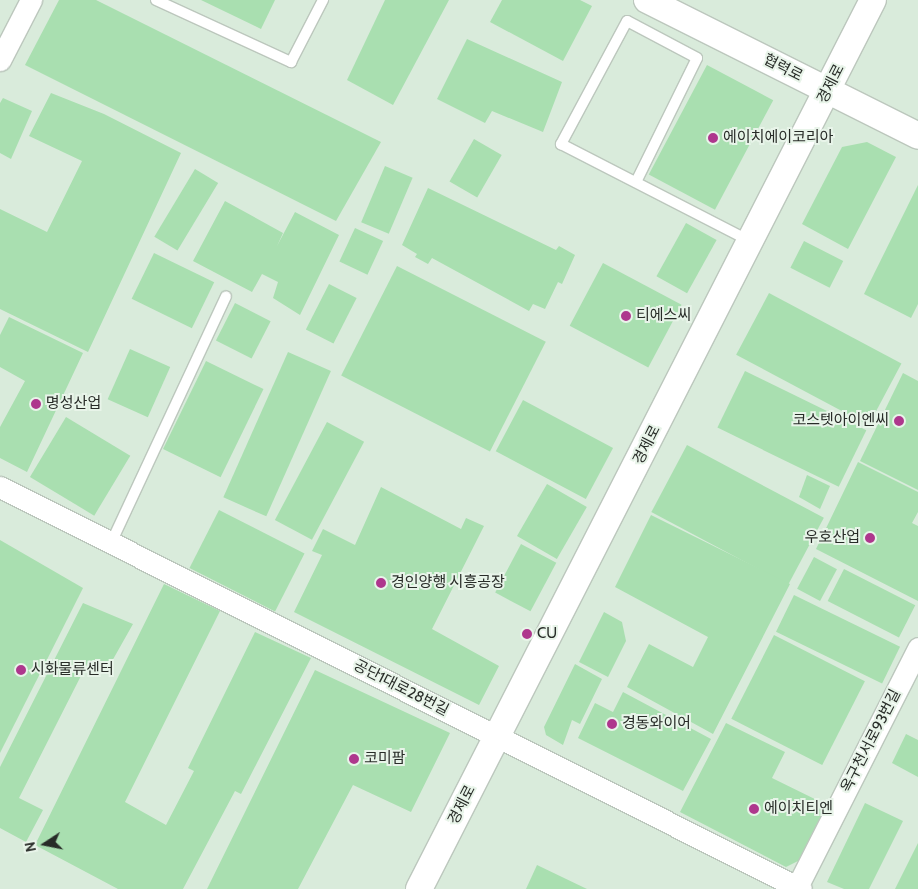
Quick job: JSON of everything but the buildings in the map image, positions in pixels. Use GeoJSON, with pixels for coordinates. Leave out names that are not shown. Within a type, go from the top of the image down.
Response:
{"type":"FeatureCollection","features":[{"type":"Feature","properties":{"kind":"street"},"geometry":{"type":"LineString","coordinates":[[0,60],[31,0]]}},
{"type":"Feature","properties":{"kind":"street","name":"협력로"},"geometry":{"type":"LineString","coordinates":[[647,0],[918,136]]}},
{"type":"Feature","properties":{"kind":"street","name":"경제로"},"geometry":{"type":"LineString","coordinates":[[419,889],[873,0]]}},
{"type":"Feature","properties":{"kind":"street","name":"공단1대로28번길"},"geometry":{"type":"LineString","coordinates":[[0,487],[799,888]]}},
{"type":"Feature","properties":{"kind":"street","name":"옥구천서로93번길"},"geometry":{"type":"LineString","coordinates":[[799,888],[918,648]]}},
{"type":"Feature","properties":{"kind":"lane"},"geometry":{"type":"LineString","coordinates":[[156,0],[291,62],[323,0]]}},
{"type":"Feature","properties":{"kind":"lane"},"geometry":{"type":"LineString","coordinates":[[636,182],[697,58],[627,21],[561,144],[750,242]]}},
{"type":"Feature","properties":{"kind":"lane"},"geometry":{"type":"LineString","coordinates":[[111,543],[226,296]]}},
{"type":"Feature","properties":{"kind":"shaded area"},"geometry":{"type":"Polygon","coordinates":[[[0,0],[918,0],[918,889],[0,889],[0,0]]]}},
{"type":"Feature","properties":{"kind":"place","name":"에이치에이코리아"},"geometry":{"type":"Point","coordinates":[713,138]}},
{"type":"Feature","properties":{"kind":"place","name":"티에스씨"},"geometry":{"type":"Point","coordinates":[626,316]}},
{"type":"Feature","properties":{"kind":"place","name":"명성산업"},"geometry":{"type":"Point","coordinates":[36,404]}},
{"type":"Feature","properties":{"kind":"place","name":"코스텟아이엔씨"},"geometry":{"type":"Point","coordinates":[899,421]}},
{"type":"Feature","properties":{"kind":"place","name":"우호산업"},"geometry":{"type":"Point","coordinates":[870,538]}},
{"type":"Feature","properties":{"kind":"place","name":"경인양행 시흥공장"},"geometry":{"type":"Point","coordinates":[381,583]}},
{"type":"Feature","properties":{"kind":"place","name":"CU"},"geometry":{"type":"Point","coordinates":[527,634]}},
{"type":"Feature","properties":{"kind":"place","name":"시화물류센터"},"geometry":{"type":"Point","coordinates":[21,670]}},
{"type":"Feature","properties":{"kind":"place","name":"경동와이어"},"geometry":{"type":"Point","coordinates":[612,724]}},
{"type":"Feature","properties":{"kind":"place","name":"코미팜"},"geometry":{"type":"Point","coordinates":[354,759]}},
{"type":"Feature","properties":{"kind":"place","name":"에이치티엔"},"geometry":{"type":"Point","coordinates":[754,809]}}]}
